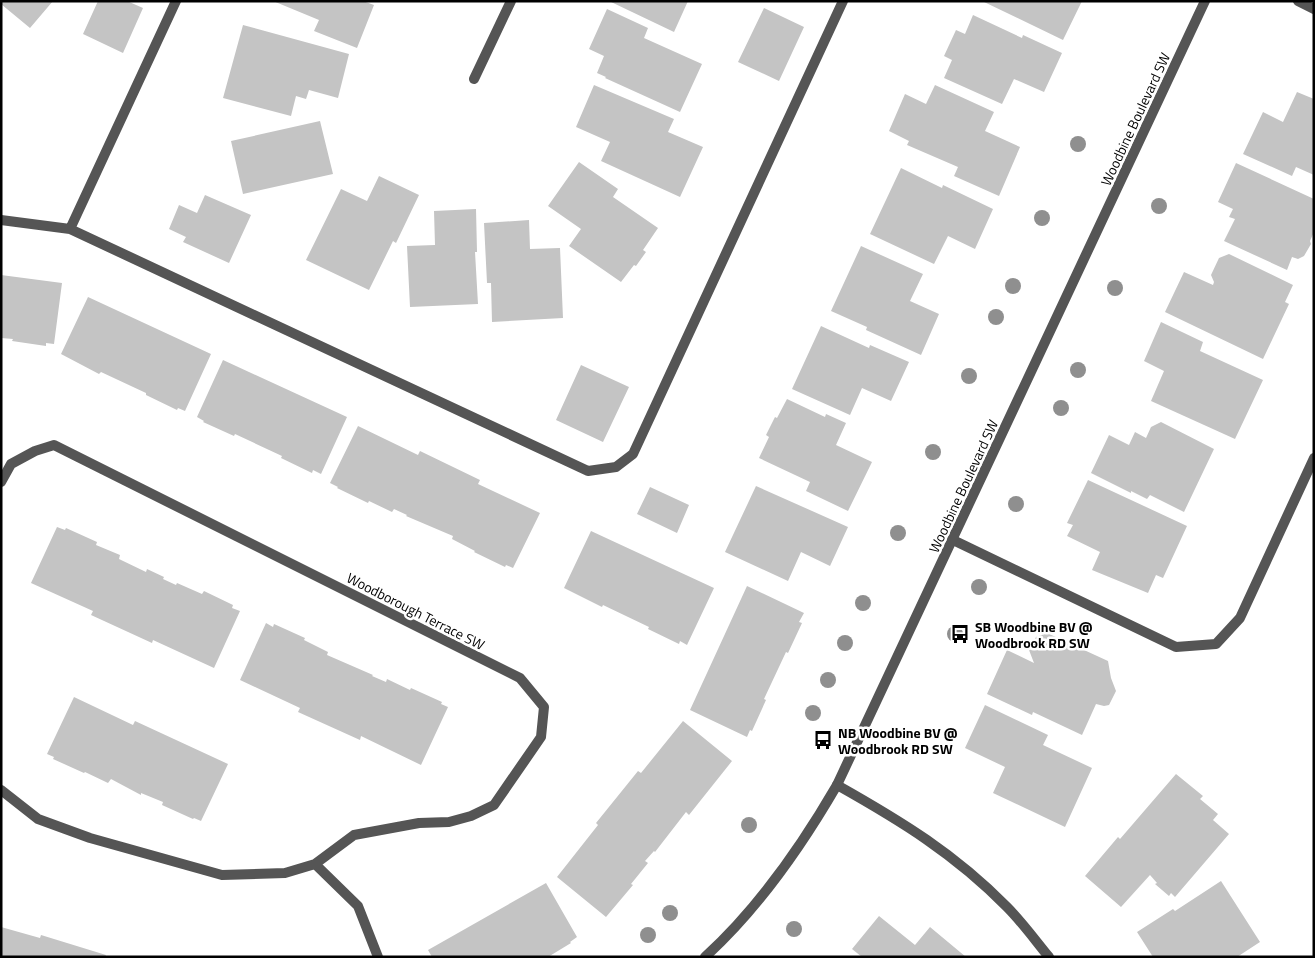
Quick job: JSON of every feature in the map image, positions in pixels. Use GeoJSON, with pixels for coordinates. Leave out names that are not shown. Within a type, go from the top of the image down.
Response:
{"type":"FeatureCollection","features":[{"type":"Feature","properties":{"kind":"street"},"geometry":{"type":"LineString","coordinates":[[70,229],[176,1]]}},
{"type":"Feature","properties":{"kind":"street"},"geometry":{"type":"LineString","coordinates":[[474,79],[511,1]]}},
{"type":"Feature","properties":{"kind":"street"},"geometry":{"type":"LineString","coordinates":[[1,220],[70,229],[588,471],[616,467],[633,454],[844,1]]}},
{"type":"Feature","properties":{"kind":"street","name":"Woodbine Boulevard SW"},"geometry":{"type":"LineString","coordinates":[[705,957],[723,941],[764,894],[812,828],[837,785],[1206,1]]}},
{"type":"Feature","properties":{"kind":"street"},"geometry":{"type":"LineString","coordinates":[[1298,1],[1314,9]]}},
{"type":"Feature","properties":{"kind":"street","name":"Woodborough Terrace SW"},"geometry":{"type":"LineString","coordinates":[[1,482],[11,464],[36,451],[54,445],[520,678],[544,707],[541,737],[494,805],[471,816],[449,822],[419,823],[354,835],[316,864],[285,873],[222,875],[90,838],[38,819],[1,790]]}},
{"type":"Feature","properties":{"kind":"street"},"geometry":{"type":"LineString","coordinates":[[953,540],[1176,647],[1216,644],[1240,618],[1314,458]]}},
{"type":"Feature","properties":{"kind":"street"},"geometry":{"type":"LineString","coordinates":[[837,785],[895,817],[962,865],[1008,908],[1049,957]]}},
{"type":"Feature","properties":{"kind":"street"},"geometry":{"type":"LineString","coordinates":[[316,864],[358,906],[378,957]]}},
{"type":"Feature","properties":{"kind":"building"},"geometry":{"type":"Polygon","coordinates":[[[1,1],[53,1],[30,28],[1,4],[1,1]]]}},
{"type":"Feature","properties":{"kind":"building"},"geometry":{"type":"Polygon","coordinates":[[[98,1],[127,1],[143,8],[123,53],[83,34],[98,1]]]}},
{"type":"Feature","properties":{"kind":"building"},"geometry":{"type":"Polygon","coordinates":[[[273,1],[363,1],[374,5],[357,48],[314,31],[319,20],[273,1]]]}},
{"type":"Feature","properties":{"kind":"building"},"geometry":{"type":"Polygon","coordinates":[[[609,1],[688,1],[674,32],[609,1]]]}},
{"type":"Feature","properties":{"kind":"building"},"geometry":{"type":"Polygon","coordinates":[[[982,1],[1082,1],[1063,40],[982,1]]]}},
{"type":"Feature","properties":{"kind":"building"},"geometry":{"type":"Polygon","coordinates":[[[764,8],[804,27],[779,81],[738,62],[764,8]]]}},
{"type":"Feature","properties":{"kind":"building"},"geometry":{"type":"Polygon","coordinates":[[[607,9],[648,28],[644,38],[702,64],[680,112],[597,73],[604,56],[589,49],[607,9]]]}},
{"type":"Feature","properties":{"kind":"building"},"geometry":{"type":"Polygon","coordinates":[[[973,15],[1022,38],[1023,35],[1062,53],[1044,92],[1014,79],[1002,104],[944,78],[952,60],[944,56],[956,30],[965,34],[973,15]]]}},
{"type":"Feature","properties":{"kind":"building"},"geometry":{"type":"Polygon","coordinates":[[[243,25],[349,54],[338,98],[309,90],[306,99],[296,96],[291,116],[223,98],[243,25]]]}},
{"type":"Feature","properties":{"kind":"building"},"geometry":{"type":"Polygon","coordinates":[[[594,85],[674,119],[668,132],[703,147],[680,197],[601,161],[610,142],[576,127],[594,85]]]}},
{"type":"Feature","properties":{"kind":"building"},"geometry":{"type":"Polygon","coordinates":[[[935,85],[994,112],[985,131],[1020,147],[999,196],[954,176],[958,167],[907,145],[909,141],[889,131],[905,94],[926,104],[935,85]]]}},
{"type":"Feature","properties":{"kind":"building"},"geometry":{"type":"Polygon","coordinates":[[[1297,92],[1314,99],[1314,175],[1296,167],[1292,176],[1243,154],[1263,112],[1283,122],[1297,92]]]}},
{"type":"Feature","properties":{"kind":"building"},"geometry":{"type":"Polygon","coordinates":[[[320,121],[333,174],[243,194],[231,141],[320,121]]]}},
{"type":"Feature","properties":{"kind":"building"},"geometry":{"type":"Polygon","coordinates":[[[579,162],[618,189],[613,197],[658,228],[643,250],[646,252],[621,282],[569,246],[581,229],[548,206],[579,162]]]}},
{"type":"Feature","properties":{"kind":"building"},"geometry":{"type":"Polygon","coordinates":[[[1236,163],[1314,199],[1314,232],[1310,241],[1311,244],[1304,256],[1298,259],[1292,257],[1287,270],[1224,241],[1235,219],[1229,217],[1233,209],[1218,202],[1236,163]]]}},
{"type":"Feature","properties":{"kind":"building"},"geometry":{"type":"Polygon","coordinates":[[[901,168],[942,188],[943,185],[993,209],[975,249],[948,236],[934,264],[870,234],[901,168]]]}},
{"type":"Feature","properties":{"kind":"building"},"geometry":{"type":"Polygon","coordinates":[[[379,176],[419,195],[396,243],[393,241],[369,290],[306,260],[341,189],[367,201],[379,176]]]}},
{"type":"Feature","properties":{"kind":"building"},"geometry":{"type":"Polygon","coordinates":[[[205,195],[251,215],[229,263],[183,242],[186,237],[169,229],[179,205],[197,213],[205,195]]]}},
{"type":"Feature","properties":{"kind":"building"},"geometry":{"type":"Polygon","coordinates":[[[476,209],[477,252],[475,252],[478,304],[410,307],[407,246],[435,245],[434,211],[476,209]]]}},
{"type":"Feature","properties":{"kind":"building"},"geometry":{"type":"Polygon","coordinates":[[[529,220],[530,249],[560,248],[563,318],[492,322],[491,283],[487,283],[484,223],[529,220]]]}},
{"type":"Feature","properties":{"kind":"building"},"geometry":{"type":"Polygon","coordinates":[[[861,246],[923,274],[910,301],[939,314],[921,355],[866,330],[867,327],[831,311],[861,246]]]}},
{"type":"Feature","properties":{"kind":"building"},"geometry":{"type":"Polygon","coordinates":[[[1229,254],[1293,285],[1285,302],[1289,304],[1263,359],[1165,312],[1184,272],[1213,285],[1214,282],[1211,275],[1219,258],[1229,254]]]}},
{"type":"Feature","properties":{"kind":"building"},"geometry":{"type":"Polygon","coordinates":[[[1,275],[62,283],[54,344],[46,343],[46,346],[1,338],[1,275]]]}},
{"type":"Feature","properties":{"kind":"building"},"geometry":{"type":"Polygon","coordinates":[[[88,297],[211,354],[185,411],[178,408],[177,410],[146,395],[146,393],[101,372],[99,374],[61,354],[88,297]]]}},
{"type":"Feature","properties":{"kind":"building"},"geometry":{"type":"Polygon","coordinates":[[[1161,322],[1203,342],[1200,351],[1263,380],[1235,439],[1151,401],[1164,371],[1144,361],[1161,322]]]}},
{"type":"Feature","properties":{"kind":"building"},"geometry":{"type":"Polygon","coordinates":[[[821,326],[869,348],[870,345],[909,362],[891,401],[862,388],[850,415],[792,389],[821,326]]]}},
{"type":"Feature","properties":{"kind":"building"},"geometry":{"type":"Polygon","coordinates":[[[223,360],[347,417],[321,474],[313,470],[312,473],[281,458],[282,456],[235,434],[234,436],[203,422],[197,417],[223,360]]]}},
{"type":"Feature","properties":{"kind":"building"},"geometry":{"type":"Polygon","coordinates":[[[581,365],[629,387],[603,442],[556,420],[581,365]]]}},
{"type":"Feature","properties":{"kind":"building"},"geometry":{"type":"Polygon","coordinates":[[[787,399],[825,417],[826,414],[846,423],[836,445],[872,462],[848,511],[806,491],[810,482],[759,458],[769,437],[766,435],[787,399]]]}},
{"type":"Feature","properties":{"kind":"building"},"geometry":{"type":"Polygon","coordinates":[[[1161,422],[1214,449],[1184,512],[1150,495],[1147,499],[1131,491],[1131,493],[1091,473],[1109,435],[1129,445],[1135,432],[1146,438],[1151,427],[1161,422]]]}},
{"type":"Feature","properties":{"kind":"building"},"geometry":{"type":"Polygon","coordinates":[[[358,426],[418,455],[420,451],[480,480],[478,484],[540,513],[513,568],[506,565],[505,567],[474,552],[452,539],[453,536],[394,509],[392,512],[369,501],[368,503],[330,483],[358,426]]]}},
{"type":"Feature","properties":{"kind":"building"},"geometry":{"type":"Polygon","coordinates":[[[1088,480],[1187,526],[1163,578],[1156,575],[1148,593],[1092,570],[1100,552],[1067,536],[1073,525],[1067,523],[1088,480]]]}},
{"type":"Feature","properties":{"kind":"building"},"geometry":{"type":"Polygon","coordinates":[[[756,486],[848,527],[830,566],[801,552],[788,581],[725,552],[756,486]]]}},
{"type":"Feature","properties":{"kind":"building"},"geometry":{"type":"Polygon","coordinates":[[[650,487],[689,505],[677,533],[637,514],[650,487]]]}},
{"type":"Feature","properties":{"kind":"building"},"geometry":{"type":"Polygon","coordinates":[[[57,527],[65,530],[66,528],[97,542],[96,545],[120,555],[119,559],[146,572],[147,569],[176,585],[177,583],[202,594],[204,591],[233,605],[232,608],[240,611],[214,668],[153,640],[152,643],[91,615],[93,611],[31,583],[57,527]]]}},
{"type":"Feature","properties":{"kind":"building"},"geometry":{"type":"Polygon","coordinates":[[[591,531],[714,588],[687,645],[680,641],[679,644],[648,629],[649,627],[564,588],[591,531]]]}},
{"type":"Feature","properties":{"kind":"building"},"geometry":{"type":"Polygon","coordinates":[[[747,586],[804,613],[799,622],[802,623],[764,699],[766,700],[752,731],[750,730],[747,737],[690,710],[747,586]]]}},
{"type":"Feature","properties":{"kind":"building"},"geometry":{"type":"Polygon","coordinates":[[[266,623],[273,627],[274,624],[305,638],[304,640],[328,652],[327,655],[372,676],[386,682],[387,679],[410,690],[411,688],[442,702],[441,704],[448,707],[421,765],[361,736],[360,740],[298,712],[300,708],[240,680],[266,623]]]}},
{"type":"Feature","properties":{"kind":"building"},"geometry":{"type":"Polygon","coordinates":[[[1047,633],[1108,661],[1116,691],[1109,705],[1096,704],[1082,735],[1033,712],[1032,715],[987,694],[1007,650],[1034,663],[1029,650],[1036,637],[1047,633]]]}},
{"type":"Feature","properties":{"kind":"building"},"geometry":{"type":"Polygon","coordinates":[[[74,697],[133,725],[135,721],[228,764],[201,821],[162,805],[163,802],[141,793],[141,795],[111,779],[108,783],[84,773],[53,759],[54,757],[47,754],[74,697]]]}},
{"type":"Feature","properties":{"kind":"building"},"geometry":{"type":"Polygon","coordinates":[[[985,705],[1048,735],[1043,745],[1092,768],[1065,827],[993,793],[1005,767],[965,748],[985,705]]]}},
{"type":"Feature","properties":{"kind":"building"},"geometry":{"type":"Polygon","coordinates":[[[683,721],[732,761],[689,815],[686,812],[655,852],[645,861],[648,863],[631,884],[633,885],[606,917],[557,877],[598,825],[596,823],[638,771],[641,773],[683,721]]]}},
{"type":"Feature","properties":{"kind":"building"},"geometry":{"type":"Polygon","coordinates":[[[1176,774],[1203,796],[1200,799],[1218,814],[1213,820],[1229,834],[1175,897],[1171,893],[1169,896],[1155,884],[1157,883],[1150,875],[1121,907],[1085,876],[1176,774]]]}},
{"type":"Feature","properties":{"kind":"building"},"geometry":{"type":"Polygon","coordinates":[[[1221,881],[1260,942],[1237,957],[1153,957],[1137,932],[1173,909],[1175,911],[1221,881]]]}},
{"type":"Feature","properties":{"kind":"building"},"geometry":{"type":"Polygon","coordinates":[[[546,883],[577,937],[571,943],[548,957],[432,957],[428,950],[546,883]]]}},
{"type":"Feature","properties":{"kind":"building"},"geometry":{"type":"Polygon","coordinates":[[[879,916],[915,945],[930,927],[966,957],[862,957],[852,949],[879,916]]]}},
{"type":"Feature","properties":{"kind":"building"},"geometry":{"type":"Polygon","coordinates":[[[1,927],[40,938],[41,935],[106,955],[105,957],[1,957],[1,927]]]}},
{"type":"Feature","properties":{"kind":"place","name":"SB Woodbine BV @ Woodbrook RD SW"},"geometry":{"type":"Point","coordinates":[960,634]}},
{"type":"Feature","properties":{"kind":"place","name":"NB Woodbine BV @ Woodbrook RD SW"},"geometry":{"type":"Point","coordinates":[823,740]}}]}
